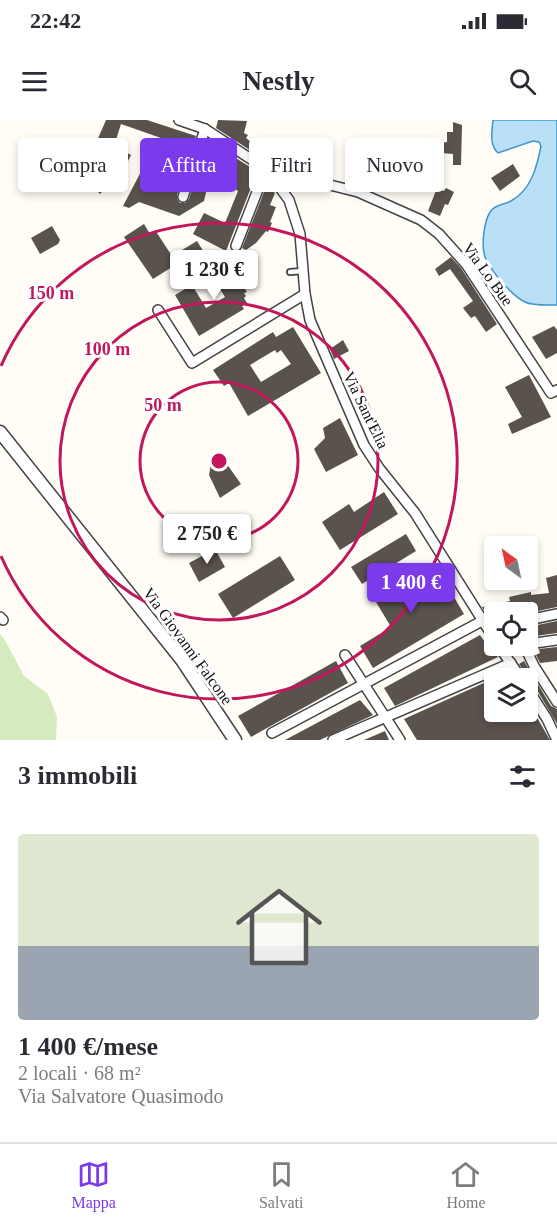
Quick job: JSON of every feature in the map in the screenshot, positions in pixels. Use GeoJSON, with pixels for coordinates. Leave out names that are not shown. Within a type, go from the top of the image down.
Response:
{"type":"FeatureCollection","features":[{"type":"Feature","properties":{"kind":"street"},"geometry":{"type":"LineString","coordinates":[[179,120],[200,125],[249,158]]}},
{"type":"Feature","properties":{"kind":"street"},"geometry":{"type":"LineString","coordinates":[[183,197],[200,125]]}},
{"type":"Feature","properties":{"kind":"street","name":"Via Lo Bue"},"geometry":{"type":"LineString","coordinates":[[333,186],[358,192],[421,220],[439,234],[466,264],[551,393],[557,390]]}},
{"type":"Feature","properties":{"kind":"street"},"geometry":{"type":"LineString","coordinates":[[236,246],[257,192]]}},
{"type":"Feature","properties":{"kind":"street","name":"Via Sant'Elia"},"geometry":{"type":"LineString","coordinates":[[283,192],[289,200],[300,234],[305,294],[310,320],[364,445],[415,513],[484,619]]}},
{"type":"Feature","properties":{"kind":"street"},"geometry":{"type":"LineString","coordinates":[[158,310],[192,363],[305,294]]}},
{"type":"Feature","properties":{"kind":"street","name":"Via Giovanni Falcone"},"geometry":{"type":"LineString","coordinates":[[0,432],[182,660],[235,740]]}},
{"type":"Feature","properties":{"kind":"street"},"geometry":{"type":"LineString","coordinates":[[538,618],[557,614]]}},
{"type":"Feature","properties":{"kind":"street"},"geometry":{"type":"LineString","coordinates":[[272,733],[364,684],[484,627]]}},
{"type":"Feature","properties":{"kind":"street"},"geometry":{"type":"LineString","coordinates":[[538,643],[557,640]]}},
{"type":"Feature","properties":{"kind":"street"},"geometry":{"type":"LineString","coordinates":[[345,655],[400,740]]}},
{"type":"Feature","properties":{"kind":"street"},"geometry":{"type":"LineString","coordinates":[[506,656],[514,668]]}},
{"type":"Feature","properties":{"kind":"street"},"geometry":{"type":"LineString","coordinates":[[530,656],[557,702]]}},
{"type":"Feature","properties":{"kind":"street"},"geometry":{"type":"LineString","coordinates":[[333,740],[511,663]]}},
{"type":"Feature","properties":{"kind":"street"},"geometry":{"type":"LineString","coordinates":[[538,705],[557,740]]}},
{"type":"Feature","properties":{"kind":"lane"},"geometry":{"type":"LineString","coordinates":[[290,272],[303,271]]}},
{"type":"Feature","properties":{"kind":"green space"},"geometry":{"type":"Polygon","coordinates":[[[0,634],[24,676],[48,694],[57,717],[56,740],[0,740],[0,634]]]}},
{"type":"Feature","properties":{"kind":"water"},"geometry":{"type":"Polygon","coordinates":[[[493,120],[557,120],[557,305],[532,304],[520,299],[502,282],[485,257],[484,234],[490,212],[524,191],[535,170],[541,146],[539,142],[533,141],[498,153],[492,142],[493,120]]]}},
{"type":"Feature","properties":{"kind":"building"},"geometry":{"type":"Polygon","coordinates":[[[106,120],[147,120],[196,136],[195,138],[161,138],[121,124],[117,138],[98,138],[106,120]]]}},
{"type":"Feature","properties":{"kind":"building"},"geometry":{"type":"Polygon","coordinates":[[[218,120],[247,121],[244,133],[248,135],[246,138],[249,140],[249,150],[237,142],[237,138],[231,138],[216,128],[218,120]]]}},
{"type":"Feature","properties":{"kind":"building"},"geometry":{"type":"Polygon","coordinates":[[[453,122],[462,125],[461,165],[453,165],[453,154],[444,153],[447,132],[453,132],[453,122]]]}},
{"type":"Feature","properties":{"kind":"building"},"geometry":{"type":"Polygon","coordinates":[[[237,159],[249,166],[249,192],[226,251],[193,234],[204,213],[225,223],[238,191],[237,159]]]}},
{"type":"Feature","properties":{"kind":"building"},"geometry":{"type":"Polygon","coordinates":[[[513,164],[520,176],[500,191],[491,178],[513,164]]]}},
{"type":"Feature","properties":{"kind":"building"},"geometry":{"type":"Polygon","coordinates":[[[140,174],[140,192],[178,192],[177,199],[180,203],[185,203],[191,192],[206,192],[204,201],[179,216],[139,202],[129,208],[123,206],[140,174]]]}},
{"type":"Feature","properties":{"kind":"building"},"geometry":{"type":"Polygon","coordinates":[[[446,188],[454,192],[440,216],[428,211],[435,192],[444,192],[446,188]]]}},
{"type":"Feature","properties":{"kind":"building"},"geometry":{"type":"Polygon","coordinates":[[[264,192],[274,192],[270,205],[276,207],[268,232],[266,231],[256,243],[246,250],[242,248],[264,192]]]}},
{"type":"Feature","properties":{"kind":"building"},"geometry":{"type":"Polygon","coordinates":[[[144,224],[150,234],[155,230],[172,256],[197,241],[212,265],[190,279],[180,262],[153,279],[124,237],[144,224]]]}},
{"type":"Feature","properties":{"kind":"building"},"geometry":{"type":"Polygon","coordinates":[[[52,226],[60,240],[58,244],[40,254],[31,238],[52,226]]]}},
{"type":"Feature","properties":{"kind":"building"},"geometry":{"type":"Polygon","coordinates":[[[451,257],[461,268],[497,324],[486,332],[475,316],[471,318],[463,308],[473,301],[450,269],[439,276],[435,269],[451,257]]]}},
{"type":"Feature","properties":{"kind":"building"},"geometry":{"type":"Polygon","coordinates":[[[228,262],[247,292],[244,293],[246,296],[244,298],[247,303],[242,306],[244,309],[199,336],[175,295],[192,285],[206,308],[225,297],[210,273],[228,262]]]}},
{"type":"Feature","properties":{"kind":"building"},"geometry":{"type":"Polygon","coordinates":[[[554,326],[557,330],[557,353],[546,359],[532,337],[554,326]]]}},
{"type":"Feature","properties":{"kind":"building"},"geometry":{"type":"Polygon","coordinates":[[[293,327],[321,373],[248,416],[229,383],[224,386],[213,370],[273,332],[276,337],[293,327]],[[275,350],[250,365],[261,382],[291,364],[281,350],[277,353],[275,350]]]}},
{"type":"Feature","properties":{"kind":"building"},"geometry":{"type":"Polygon","coordinates":[[[343,340],[349,351],[334,359],[330,349],[343,340]]]}},
{"type":"Feature","properties":{"kind":"building"},"geometry":{"type":"Polygon","coordinates":[[[529,375],[551,417],[512,434],[508,424],[522,417],[505,387],[529,375]]]}},
{"type":"Feature","properties":{"kind":"building"},"geometry":{"type":"Polygon","coordinates":[[[340,418],[358,455],[326,472],[314,449],[325,438],[323,428],[340,418]]]}},
{"type":"Feature","properties":{"kind":"building"},"geometry":{"type":"Polygon","coordinates":[[[224,460],[241,484],[220,498],[209,475],[211,464],[224,460]]]}},
{"type":"Feature","properties":{"kind":"building"},"geometry":{"type":"Polygon","coordinates":[[[384,492],[398,514],[340,550],[322,522],[349,504],[354,512],[384,492]]]}},
{"type":"Feature","properties":{"kind":"building"},"geometry":{"type":"Polygon","coordinates":[[[406,534],[416,551],[362,584],[351,567],[406,534]]]}},
{"type":"Feature","properties":{"kind":"building"},"geometry":{"type":"Polygon","coordinates":[[[215,549],[225,567],[199,582],[189,563],[215,549]]]}},
{"type":"Feature","properties":{"kind":"building"},"geometry":{"type":"Polygon","coordinates":[[[280,556],[295,580],[233,618],[218,594],[280,556]]]}},
{"type":"Feature","properties":{"kind":"building"},"geometry":{"type":"Polygon","coordinates":[[[426,564],[445,595],[451,592],[464,614],[373,668],[360,646],[391,627],[373,597],[426,564]]]}},
{"type":"Feature","properties":{"kind":"building"},"geometry":{"type":"Polygon","coordinates":[[[557,575],[557,607],[538,611],[538,602],[505,602],[510,601],[509,597],[531,592],[531,595],[549,593],[546,578],[557,575]]]}},
{"type":"Feature","properties":{"kind":"building"},"geometry":{"type":"Polygon","coordinates":[[[557,621],[557,633],[538,636],[538,625],[557,621]]]}},
{"type":"Feature","properties":{"kind":"building"},"geometry":{"type":"Polygon","coordinates":[[[480,635],[484,641],[484,656],[498,657],[395,706],[384,688],[480,635]]]}},
{"type":"Feature","properties":{"kind":"building"},"geometry":{"type":"Polygon","coordinates":[[[557,647],[557,661],[540,663],[536,656],[540,653],[539,649],[557,647]]]}},
{"type":"Feature","properties":{"kind":"building"},"geometry":{"type":"Polygon","coordinates":[[[336,661],[348,683],[251,737],[238,716],[336,661]]]}},
{"type":"Feature","properties":{"kind":"building"},"geometry":{"type":"Polygon","coordinates":[[[524,661],[528,668],[522,668],[519,664],[524,661]]]}},
{"type":"Feature","properties":{"kind":"building"},"geometry":{"type":"Polygon","coordinates":[[[484,683],[484,722],[538,722],[538,719],[550,740],[417,740],[404,719],[484,683]]]}},
{"type":"Feature","properties":{"kind":"building"},"geometry":{"type":"Polygon","coordinates":[[[538,684],[551,706],[557,709],[557,724],[538,692],[538,684]]]}},
{"type":"Feature","properties":{"kind":"building"},"geometry":{"type":"Polygon","coordinates":[[[360,700],[373,715],[320,740],[285,740],[360,700]]]}},
{"type":"Feature","properties":{"kind":"building"},"geometry":{"type":"Polygon","coordinates":[[[385,731],[389,740],[364,740],[385,731]]]}}]}
